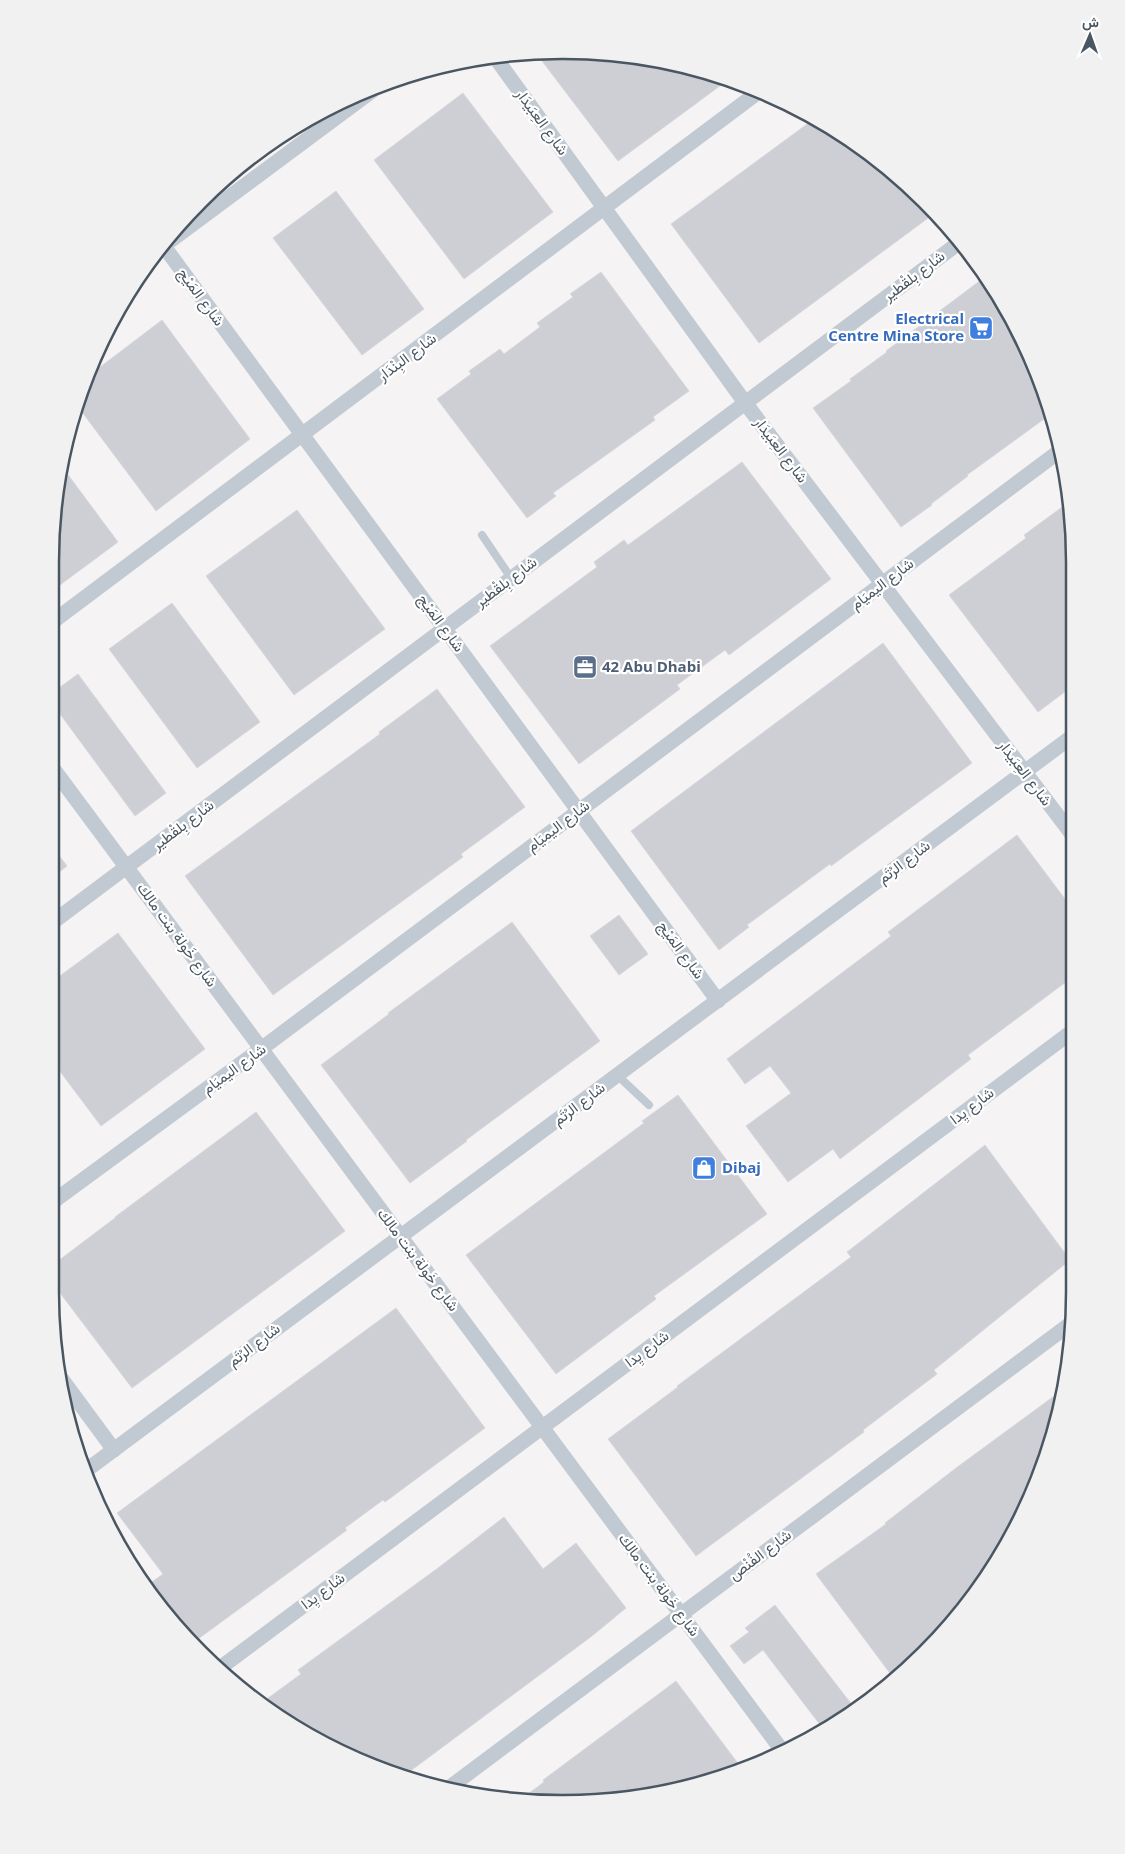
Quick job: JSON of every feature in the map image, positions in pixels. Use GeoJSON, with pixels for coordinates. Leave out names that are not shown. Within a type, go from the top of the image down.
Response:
{"type":"FeatureCollection","features":[{"type":"Feature","properties":{"kind":"street","name":"شارع العِبَيدَار"},"geometry":{"type":"LineString","coordinates":[[499,63],[746,404],[1066,826]]}},
{"type":"Feature","properties":{"kind":"street","name":"شارع البِنْدَار"},"geometry":{"type":"LineString","coordinates":[[59,618],[753,96]]}},
{"type":"Feature","properties":{"kind":"street"},"geometry":{"type":"LineString","coordinates":[[183,231],[353,105]]}},
{"type":"Feature","properties":{"kind":"street","name":"شارع بِلقْطير"},"geometry":{"type":"LineString","coordinates":[[59,918],[954,246]]}},
{"type":"Feature","properties":{"kind":"street","name":"شارع المَيْج"},"geometry":{"type":"LineString","coordinates":[[167,251],[718,1001]]}},
{"type":"Feature","properties":{"kind":"street","name":"شارع اليميَام"},"geometry":{"type":"LineString","coordinates":[[59,1197],[261,1049],[1055,455]]}},
{"type":"Feature","properties":{"kind":"street","name":"شارع الرُتَم"},"geometry":{"type":"LineString","coordinates":[[91,1467],[1066,741]]}},
{"type":"Feature","properties":{"kind":"street","name":"شارع خَولة بنت مالك"},"geometry":{"type":"LineString","coordinates":[[59,776],[779,1746]]}},
{"type":"Feature","properties":{"kind":"street","name":"شارع يِدا"},"geometry":{"type":"LineString","coordinates":[[224,1665],[1066,1036]]}},
{"type":"Feature","properties":{"kind":"street","name":"شارع الفُنْص"},"geometry":{"type":"LineString","coordinates":[[455,1784],[1065,1328]]}},
{"type":"Feature","properties":{"kind":"street"},"geometry":{"type":"LineString","coordinates":[[68,1387],[114,1450]]}},
{"type":"Feature","properties":{"kind":"lane"},"geometry":{"type":"LineString","coordinates":[[482,535],[511,578]]}},
{"type":"Feature","properties":{"kind":"lane"},"geometry":{"type":"LineString","coordinates":[[617,1075],[648,1105]]}},
{"type":"Feature","properties":{"kind":"building"},"geometry":{"type":"Polygon","coordinates":[[[541,60],[595,60],[628,63],[661,68],[722,84],[618,161],[541,60]]]}},
{"type":"Feature","properties":{"kind":"building"},"geometry":{"type":"Polygon","coordinates":[[[463,93],[553,212],[464,279],[374,160],[463,93]]]}},
{"type":"Feature","properties":{"kind":"building"},"geometry":{"type":"Polygon","coordinates":[[[808,123],[869,163],[895,184],[929,217],[759,343],[671,224],[808,123]]]}},
{"type":"Feature","properties":{"kind":"building"},"geometry":{"type":"Polygon","coordinates":[[[336,191],[424,309],[362,355],[273,238],[336,191]]]}},
{"type":"Feature","properties":{"kind":"building"},"geometry":{"type":"Polygon","coordinates":[[[601,272],[689,391],[653,417],[655,420],[553,493],[556,496],[527,518],[437,399],[471,374],[469,371],[500,349],[504,354],[540,327],[537,323],[573,297],[570,294],[601,272]]]}},
{"type":"Feature","properties":{"kind":"building"},"geometry":{"type":"Polygon","coordinates":[[[980,281],[999,311],[1014,340],[1028,370],[1045,418],[967,475],[932,505],[901,527],[813,408],[851,381],[850,379],[980,281]]]}},
{"type":"Feature","properties":{"kind":"building"},"geometry":{"type":"Polygon","coordinates":[[[162,320],[250,439],[156,511],[82,412],[97,369],[162,320]]]}},
{"type":"Feature","properties":{"kind":"building"},"geometry":{"type":"Polygon","coordinates":[[[742,462],[831,579],[729,655],[725,650],[677,685],[680,689],[579,764],[490,646],[597,567],[594,562],[624,540],[628,545],[742,462]]]}},
{"type":"Feature","properties":{"kind":"building"},"geometry":{"type":"Polygon","coordinates":[[[67,473],[118,542],[60,585],[60,530],[67,473]]]}},
{"type":"Feature","properties":{"kind":"building"},"geometry":{"type":"Polygon","coordinates":[[[1063,506],[1066,562],[1066,691],[1038,712],[949,595],[1026,538],[1024,535],[1063,506]]]}},
{"type":"Feature","properties":{"kind":"building"},"geometry":{"type":"Polygon","coordinates":[[[297,510],[385,629],[294,695],[206,576],[297,510]]]}},
{"type":"Feature","properties":{"kind":"building"},"geometry":{"type":"Polygon","coordinates":[[[172,603],[260,722],[197,768],[109,649],[172,603]]]}},
{"type":"Feature","properties":{"kind":"building"},"geometry":{"type":"Polygon","coordinates":[[[883,643],[972,763],[747,925],[749,927],[719,950],[631,831],[883,643]]]}},
{"type":"Feature","properties":{"kind":"building"},"geometry":{"type":"Polygon","coordinates":[[[78,674],[166,793],[135,816],[59,713],[59,688],[78,674]]]}},
{"type":"Feature","properties":{"kind":"building"},"geometry":{"type":"Polygon","coordinates":[[[437,689],[525,807],[461,854],[463,857],[273,995],[185,876],[380,734],[379,732],[437,689]]]}},
{"type":"Feature","properties":{"kind":"building"},"geometry":{"type":"Polygon","coordinates":[[[1017,835],[1066,900],[1066,982],[968,1055],[971,1059],[840,1159],[833,1149],[788,1182],[746,1126],[791,1093],[770,1066],[745,1084],[727,1059],[891,936],[888,932],[1017,835]]]}},
{"type":"Feature","properties":{"kind":"building"},"geometry":{"type":"Polygon","coordinates":[[[59,855],[67,866],[59,872],[59,855]]]}},
{"type":"Feature","properties":{"kind":"building"},"geometry":{"type":"Polygon","coordinates":[[[619,915],[648,954],[619,975],[590,936],[619,915]]]}},
{"type":"Feature","properties":{"kind":"building"},"geometry":{"type":"Polygon","coordinates":[[[512,922],[600,1041],[410,1183],[321,1065],[512,922]]]}},
{"type":"Feature","properties":{"kind":"building"},"geometry":{"type":"Polygon","coordinates":[[[118,933],[205,1049],[101,1126],[59,1070],[59,977],[118,933]]]}},
{"type":"Feature","properties":{"kind":"building"},"geometry":{"type":"Polygon","coordinates":[[[678,1095],[767,1214],[654,1296],[656,1299],[556,1374],[466,1255],[644,1123],[642,1121],[678,1095]]]}},
{"type":"Feature","properties":{"kind":"building"},"geometry":{"type":"Polygon","coordinates":[[[256,1112],[345,1231],[132,1388],[59,1292],[59,1260],[256,1112]]]}},
{"type":"Feature","properties":{"kind":"building"},"geometry":{"type":"Polygon","coordinates":[[[985,1145],[1066,1255],[1066,1263],[934,1370],[937,1374],[863,1430],[864,1432],[696,1556],[608,1439],[851,1257],[847,1252],[985,1145]]]}},
{"type":"Feature","properties":{"kind":"building"},"geometry":{"type":"Polygon","coordinates":[[[396,1308],[485,1428],[385,1502],[383,1500],[345,1528],[347,1530],[198,1639],[152,1582],[163,1574],[117,1513],[396,1308]]]}},
{"type":"Feature","properties":{"kind":"building"},"geometry":{"type":"Polygon","coordinates":[[[1056,1395],[1040,1453],[1028,1484],[999,1543],[962,1598],[941,1624],[919,1648],[890,1674],[816,1574],[886,1524],[956,1468],[1056,1395]]]}},
{"type":"Feature","properties":{"kind":"building"},"geometry":{"type":"Polygon","coordinates":[[[504,1517],[543,1569],[576,1543],[626,1608],[592,1636],[410,1772],[370,1757],[340,1743],[311,1728],[267,1699],[301,1674],[298,1670],[438,1568],[504,1517]]]}},
{"type":"Feature","properties":{"kind":"building"},"geometry":{"type":"Polygon","coordinates":[[[775,1605],[851,1704],[820,1724],[763,1650],[744,1664],[730,1646],[749,1632],[745,1628],[775,1605]]]}},
{"type":"Feature","properties":{"kind":"building"},"geometry":{"type":"Polygon","coordinates":[[[676,1681],[738,1764],[661,1786],[628,1791],[562,1795],[528,1794],[544,1782],[543,1780],[676,1681]]]}},
{"type":"Feature","properties":{"kind":"place","name":"Electrical Centre Mina Store"},"geometry":{"type":"Point","coordinates":[981,328]}},
{"type":"Feature","properties":{"kind":"place","name":"42 Abu Dhabi"},"geometry":{"type":"Point","coordinates":[585,667]}},
{"type":"Feature","properties":{"kind":"place","name":"Dibaj"},"geometry":{"type":"Point","coordinates":[704,1168]}}]}
